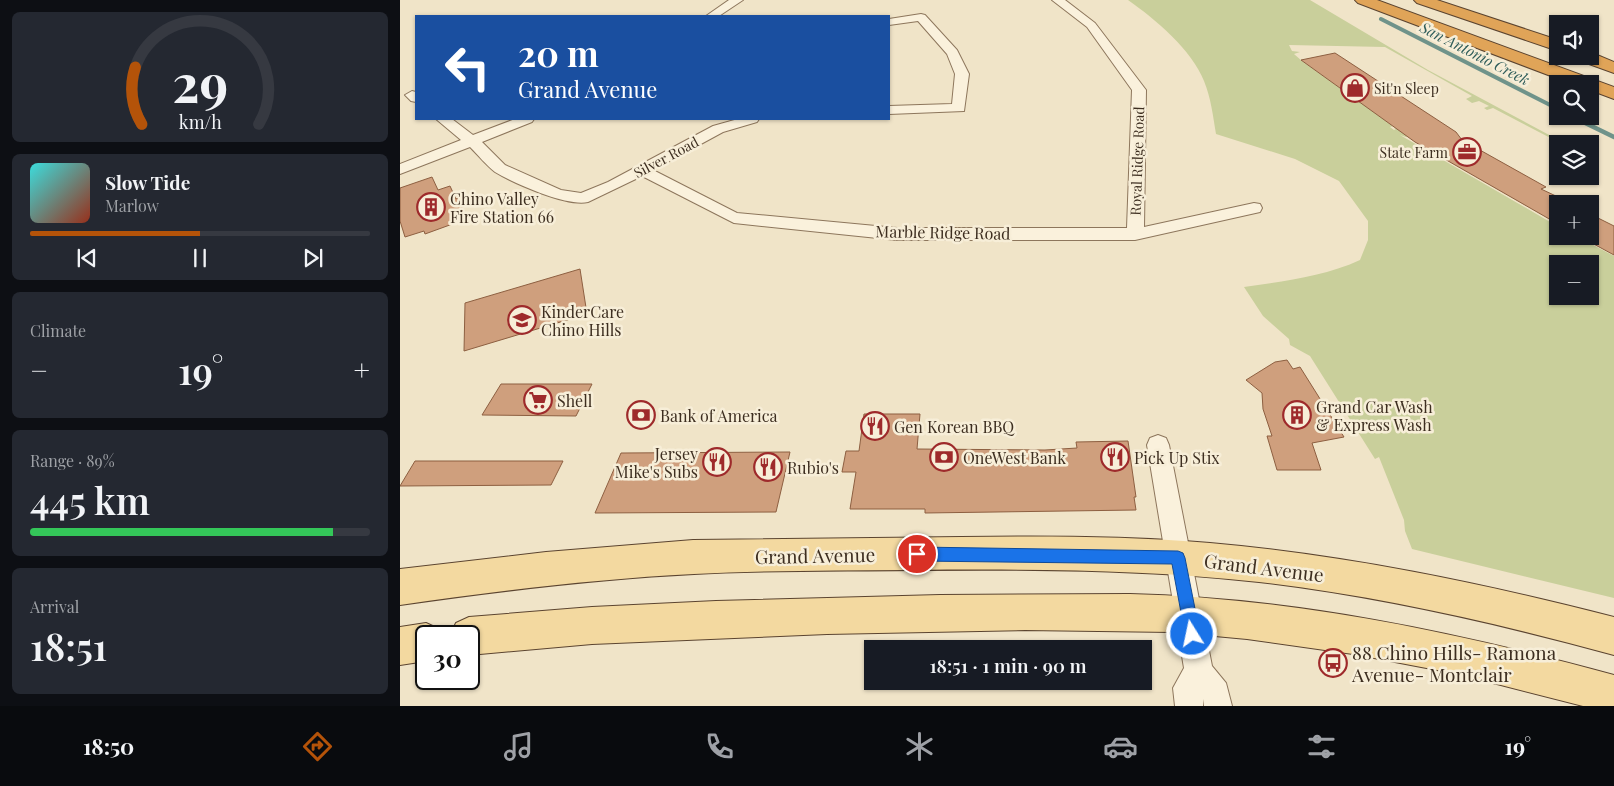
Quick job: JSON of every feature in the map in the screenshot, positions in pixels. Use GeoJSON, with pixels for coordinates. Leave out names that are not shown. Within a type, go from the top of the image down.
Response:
{"type":"FeatureCollection","features":[{"type":"Feature","properties":{"kind":"highway"},"geometry":{"type":"LineString","coordinates":[[1363,0],[1614,92]]}},
{"type":"Feature","properties":{"kind":"highway"},"geometry":{"type":"LineString","coordinates":[[1422,0],[1549,44]]}},
{"type":"Feature","properties":{"kind":"highway"},"geometry":{"type":"LineString","coordinates":[[1599,62],[1614,68]]}},
{"type":"Feature","properties":{"kind":"main road","name":"Grand Avenue"},"geometry":{"type":"LineString","coordinates":[[400,587],[548,569],[696,557],[936,554],[1178,558],[1236,562],[1386,583],[1483,603],[1614,636]]}},
{"type":"Feature","properties":{"kind":"main road"},"geometry":{"type":"LineString","coordinates":[[480,635],[585,626],[870,614],[1068,612],[1189,615],[1272,623],[1387,639],[1524,670],[1614,694]]}},
{"type":"Feature","properties":{"kind":"main road"},"geometry":{"type":"LineString","coordinates":[[400,646],[415,644]]}},
{"type":"Feature","properties":{"kind":"street"},"geometry":{"type":"LineString","coordinates":[[714,15],[737,0]]}},
{"type":"Feature","properties":{"kind":"street","name":"Royal Ridge Road"},"geometry":{"type":"LineString","coordinates":[[1058,0],[1092,25],[1139,90],[1135,234]]}},
{"type":"Feature","properties":{"kind":"street"},"geometry":{"type":"LineString","coordinates":[[890,22],[921,17],[953,53],[962,74],[959,108],[890,110]]}},
{"type":"Feature","properties":{"kind":"street"},"geometry":{"type":"LineString","coordinates":[[444,120],[473,142]]}},
{"type":"Feature","properties":{"kind":"street"},"geometry":{"type":"LineString","coordinates":[[400,169],[473,142],[525,120]]}},
{"type":"Feature","properties":{"kind":"street","name":"Silver Road"},"geometry":{"type":"LineString","coordinates":[[473,142],[500,168],[557,194],[582,198],[641,170],[718,129],[749,120]]}},
{"type":"Feature","properties":{"kind":"street","name":"Marble Ridge Road"},"geometry":{"type":"LineString","coordinates":[[641,170],[734,218],[898,234],[1135,234],[1254,208]]}},
{"type":"Feature","properties":{"kind":"street"},"geometry":{"type":"LineString","coordinates":[[1158,445],[1199,672],[1216,693],[1218,706]]}},
{"type":"Feature","properties":{"kind":"street"},"geometry":{"type":"LineString","coordinates":[[1189,706],[1187,688],[1199,672]]}},
{"type":"Feature","properties":{"kind":"green space"},"geometry":{"type":"Polygon","coordinates":[[[1128,0],[1310,0],[1428,70],[1549,135],[1549,137],[1493,108],[1487,110],[1484,108],[1489,106],[1479,101],[1472,103],[1466,99],[1472,96],[1385,47],[1289,45],[1292,51],[1300,52],[1294,54],[1302,61],[1393,126],[1390,127],[1394,130],[1396,129],[1394,128],[1415,123],[1418,132],[1406,137],[1400,135],[1549,221],[1549,245],[1593,245],[1614,256],[1614,598],[1412,549],[1405,531],[1404,520],[1379,457],[1375,459],[1310,356],[1290,345],[1289,339],[1263,316],[1244,287],[1332,271],[1360,260],[1368,240],[1368,221],[1339,181],[1295,159],[1216,134],[1208,94],[1198,69],[1182,47],[1161,26],[1128,0]]]}},
{"type":"Feature","properties":{"kind":"building"},"geometry":{"type":"Polygon","coordinates":[[[1335,53],[1456,132],[1462,140],[1546,187],[1541,189],[1554,195],[1549,195],[1549,219],[1415,142],[1301,60],[1335,53]]]}},
{"type":"Feature","properties":{"kind":"building","name":"Chino Valley Fire Station 66"},"geometry":{"type":"Polygon","coordinates":[[[432,177],[438,190],[450,186],[456,199],[458,198],[465,216],[457,219],[458,222],[425,234],[424,231],[405,237],[400,221],[400,188],[432,177]]]}},
{"type":"Feature","properties":{"kind":"building"},"geometry":{"type":"Polygon","coordinates":[[[1599,218],[1614,226],[1614,255],[1596,245],[1599,245],[1599,218]]]}},
{"type":"Feature","properties":{"kind":"building"},"geometry":{"type":"Polygon","coordinates":[[[580,269],[587,314],[464,351],[465,303],[580,269]]]}},
{"type":"Feature","properties":{"kind":"building","name":"Grand Car Wash & Express Wash"},"geometry":{"type":"Polygon","coordinates":[[[1287,360],[1293,369],[1300,367],[1344,437],[1312,443],[1321,470],[1277,470],[1267,436],[1272,436],[1263,409],[1262,393],[1246,380],[1275,362],[1287,360]]]}},
{"type":"Feature","properties":{"kind":"building","name":"Shell"},"geometry":{"type":"Polygon","coordinates":[[[501,384],[592,384],[576,416],[482,415],[501,384]]]}},
{"type":"Feature","properties":{"kind":"building"},"geometry":{"type":"Polygon","coordinates":[[[864,414],[920,414],[917,449],[1045,450],[1077,448],[1076,442],[1128,441],[1136,510],[925,513],[925,509],[850,509],[856,472],[842,472],[846,451],[859,451],[864,414]]]}},
{"type":"Feature","properties":{"kind":"building"},"geometry":{"type":"Polygon","coordinates":[[[790,452],[776,512],[595,513],[621,453],[790,452]]]}},
{"type":"Feature","properties":{"kind":"building"},"geometry":{"type":"Polygon","coordinates":[[[415,461],[563,461],[551,485],[400,486],[415,461]]]}},
{"type":"Feature","properties":{"kind":"waterway","name":"San Antonio Creek"},"geometry":{"type":"LineString","coordinates":[[1381,19],[1549,104]]}},
{"type":"Feature","properties":{"kind":"waterway","name":"San Antonio Creek"},"geometry":{"type":"LineString","coordinates":[[1589,125],[1614,137]]}},
{"type":"Feature","properties":{"kind":"place","name":"Sit'n Sleep"},"geometry":{"type":"Point","coordinates":[1355,88]}},
{"type":"Feature","properties":{"kind":"place","name":"State Farm"},"geometry":{"type":"Point","coordinates":[1467,152]}},
{"type":"Feature","properties":{"kind":"place","name":"Chino Valley Fire Station 66"},"geometry":{"type":"Point","coordinates":[431,207]}},
{"type":"Feature","properties":{"kind":"place","name":"KinderCare Chino Hills"},"geometry":{"type":"Point","coordinates":[522,320]}},
{"type":"Feature","properties":{"kind":"place","name":"Shell"},"geometry":{"type":"Point","coordinates":[538,400]}},
{"type":"Feature","properties":{"kind":"place","name":"Bank of America"},"geometry":{"type":"Point","coordinates":[641,415]}},
{"type":"Feature","properties":{"kind":"place","name":"Grand Car Wash & Express Wash"},"geometry":{"type":"Point","coordinates":[1297,415]}},
{"type":"Feature","properties":{"kind":"place","name":"Gen Korean BBQ"},"geometry":{"type":"Point","coordinates":[875,426]}},
{"type":"Feature","properties":{"kind":"place","name":"OneWest Bank"},"geometry":{"type":"Point","coordinates":[944,457]}},
{"type":"Feature","properties":{"kind":"place","name":"Pick Up Stix"},"geometry":{"type":"Point","coordinates":[1115,457]}},
{"type":"Feature","properties":{"kind":"place","name":"Jersey Mike's Subs"},"geometry":{"type":"Point","coordinates":[717,462]}},
{"type":"Feature","properties":{"kind":"place","name":"Rubio's"},"geometry":{"type":"Point","coordinates":[768,467]}},
{"type":"Feature","properties":{"kind":"place","name":"88 Chino Hills- Ramona Avenue- Montclair"},"geometry":{"type":"Point","coordinates":[1333,663]}},
{"type":"Feature","properties":{"kind":"route"},"geometry":{"type":"LineString","coordinates":[[917,554],[1090,555],[1178,558],[1192,634]]}}]}
